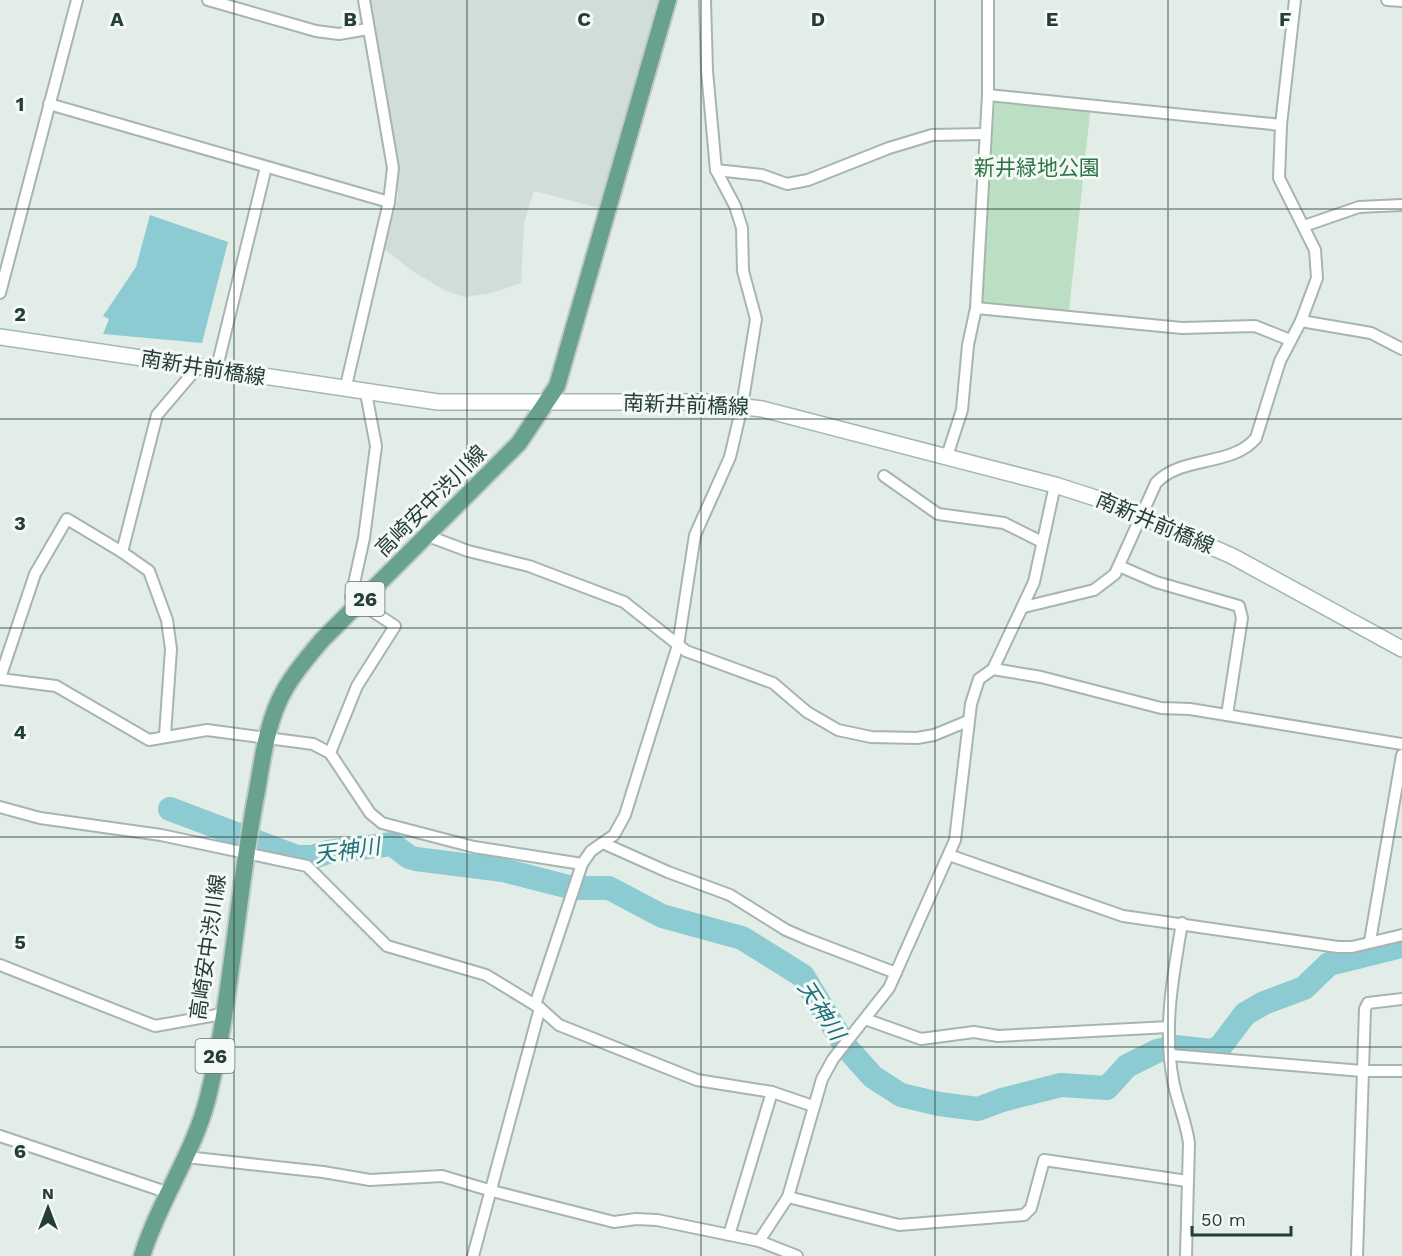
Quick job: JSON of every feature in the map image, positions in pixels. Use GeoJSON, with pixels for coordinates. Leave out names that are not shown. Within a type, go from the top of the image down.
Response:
{"type":"FeatureCollection","features":[{"type":"Feature","properties":{"kind":"main road","name":"高崎安中渋川線"},"geometry":{"type":"LineString","coordinates":[[142,1256],[186,1157],[208,1096],[246,842],[268,736],[278,703],[298,669],[322,640],[519,443],[547,403],[559,380],[668,0]]}},
{"type":"Feature","properties":{"kind":"main road","name":"南新井前橋線"},"geometry":{"type":"LineString","coordinates":[[0,337],[438,402],[706,402],[762,409],[1055,485],[1143,515],[1249,565],[1402,649]]}},
{"type":"Feature","properties":{"kind":"street"},"geometry":{"type":"LineString","coordinates":[[0,293],[76,0]]}},
{"type":"Feature","properties":{"kind":"street"},"geometry":{"type":"LineString","coordinates":[[208,0],[316,31],[339,34],[368,29]]}},
{"type":"Feature","properties":{"kind":"street"},"geometry":{"type":"LineString","coordinates":[[345,390],[389,202],[393,168],[364,0]]}},
{"type":"Feature","properties":{"kind":"street"},"geometry":{"type":"LineString","coordinates":[[473,1256],[492,1191],[538,1007],[582,864],[591,851],[605,844],[614,835],[625,815],[678,645],[695,535],[730,457],[742,406],[756,320],[743,271],[742,228],[735,206],[716,170],[708,94],[705,0]]}},
{"type":"Feature","properties":{"kind":"street"},"geometry":{"type":"LineString","coordinates":[[947,456],[962,410],[968,345],[975,308],[988,95],[988,0]]}},
{"type":"Feature","properties":{"kind":"street"},"geometry":{"type":"LineString","coordinates":[[1023,607],[1094,590],[1114,574],[1119,566],[1156,483],[1163,476],[1178,468],[1249,446],[1256,438],[1272,381],[1301,321],[1317,278],[1315,250],[1279,178],[1281,125],[1295,0]]}},
{"type":"Feature","properties":{"kind":"street"},"geometry":{"type":"LineString","coordinates":[[1387,0],[1402,1]]}},
{"type":"Feature","properties":{"kind":"street"},"geometry":{"type":"LineString","coordinates":[[988,95],[1281,125]]}},
{"type":"Feature","properties":{"kind":"street"},"geometry":{"type":"LineString","coordinates":[[49,104],[389,202]]}},
{"type":"Feature","properties":{"kind":"street"},"geometry":{"type":"LineString","coordinates":[[716,170],[762,175],[787,184],[808,180],[889,148],[932,135],[984,134]]}},
{"type":"Feature","properties":{"kind":"street"},"geometry":{"type":"LineString","coordinates":[[216,370],[266,167]]}},
{"type":"Feature","properties":{"kind":"street"},"geometry":{"type":"LineString","coordinates":[[1304,226],[1359,207],[1402,205]]}},
{"type":"Feature","properties":{"kind":"street"},"geometry":{"type":"LineString","coordinates":[[975,308],[1182,328],[1255,326],[1290,340]]}},
{"type":"Feature","properties":{"kind":"street"},"geometry":{"type":"LineString","coordinates":[[1301,321],[1371,333],[1402,349]]}},
{"type":"Feature","properties":{"kind":"street"},"geometry":{"type":"LineString","coordinates":[[122,552],[157,415],[197,368]]}},
{"type":"Feature","properties":{"kind":"street"},"geometry":{"type":"LineString","coordinates":[[330,753],[357,686],[395,626],[351,597],[364,538],[376,446],[366,393]]}},
{"type":"Feature","properties":{"kind":"street"},"geometry":{"type":"LineString","coordinates":[[884,476],[938,514],[1004,523],[1041,542]]}},
{"type":"Feature","properties":{"kind":"street"},"geometry":{"type":"LineString","coordinates":[[759,1241],[788,1197],[822,1079],[833,1059],[883,998],[955,840],[968,721],[979,679],[993,669],[1034,582],[1055,485]]}},
{"type":"Feature","properties":{"kind":"street"},"geometry":{"type":"LineString","coordinates":[[165,735],[171,649],[167,620],[148,571],[122,552],[67,519],[35,574],[0,678],[56,686],[149,740],[165,735],[207,730],[268,736],[313,744],[330,753],[370,813],[382,823],[474,847],[582,864]]}},
{"type":"Feature","properties":{"kind":"street"},"geometry":{"type":"LineString","coordinates":[[428,536],[468,551],[529,566],[607,594],[640,613],[686,651],[773,683],[807,712],[838,730],[871,737],[917,738],[934,735],[968,721]]}},
{"type":"Feature","properties":{"kind":"street"},"geometry":{"type":"LineString","coordinates":[[1119,566],[1156,582],[1239,606],[1242,618],[1227,715]]}},
{"type":"Feature","properties":{"kind":"street"},"geometry":{"type":"LineString","coordinates":[[993,669],[1041,677],[1161,708],[1227,715],[1402,744]]}},
{"type":"Feature","properties":{"kind":"street"},"geometry":{"type":"LineString","coordinates":[[1370,941],[1402,755]]}},
{"type":"Feature","properties":{"kind":"street"},"geometry":{"type":"LineString","coordinates":[[0,807],[40,818],[161,835],[246,842],[307,866],[387,946],[486,975],[572,1031],[698,1080],[772,1092],[813,1106]]}},
{"type":"Feature","properties":{"kind":"street"},"geometry":{"type":"LineString","coordinates":[[605,844],[668,872],[730,895],[797,934],[896,973]]}},
{"type":"Feature","properties":{"kind":"street"},"geometry":{"type":"LineString","coordinates":[[949,855],[1123,915],[1338,946],[1352,946],[1402,935]]}},
{"type":"Feature","properties":{"kind":"street"},"geometry":{"type":"LineString","coordinates":[[1182,923],[1169,1006],[1168,1027],[1173,1080],[1187,1126],[1186,1256]]}},
{"type":"Feature","properties":{"kind":"street"},"geometry":{"type":"LineString","coordinates":[[0,964],[155,1026],[222,1014]]}},
{"type":"Feature","properties":{"kind":"street"},"geometry":{"type":"LineString","coordinates":[[1357,1256],[1365,1009],[1368,1003],[1402,999]]}},
{"type":"Feature","properties":{"kind":"street"},"geometry":{"type":"LineString","coordinates":[[865,1019],[921,1039],[974,1032],[998,1036],[1168,1027]]}},
{"type":"Feature","properties":{"kind":"street"},"geometry":{"type":"LineString","coordinates":[[1171,1055],[1362,1071],[1402,1071]]}},
{"type":"Feature","properties":{"kind":"street"},"geometry":{"type":"LineString","coordinates":[[729,1235],[772,1092]]}},
{"type":"Feature","properties":{"kind":"street"},"geometry":{"type":"LineString","coordinates":[[0,1136],[169,1193]]}},
{"type":"Feature","properties":{"kind":"street"},"geometry":{"type":"LineString","coordinates":[[186,1157],[323,1172],[370,1180],[442,1176],[614,1222],[636,1219],[657,1220],[759,1241],[797,1256]]}},
{"type":"Feature","properties":{"kind":"street"},"geometry":{"type":"LineString","coordinates":[[788,1197],[899,1225],[1024,1215],[1031,1208],[1044,1160],[1187,1181]]}},
{"type":"Feature","properties":{"kind":"shaded area"},"geometry":{"type":"Polygon","coordinates":[[[370,0],[658,0],[599,208],[534,191],[524,223],[521,283],[492,293],[464,297],[444,290],[414,272],[384,249],[398,197],[396,158],[370,0]]]}},
{"type":"Feature","properties":{"kind":"green space","name":"新井緑地公園"},"geometry":{"type":"Polygon","coordinates":[[[995,102],[1087,109],[1090,113],[1069,311],[1042,311],[979,302],[995,102]]]}},
{"type":"Feature","properties":{"kind":"water"},"geometry":{"type":"Polygon","coordinates":[[[150,215],[228,242],[202,343],[103,334],[109,319],[103,316],[136,267],[150,215]]]}},
{"type":"Feature","properties":{"kind":"waterway","name":"天神川"},"geometry":{"type":"LineString","coordinates":[[170,809],[297,857],[313,857],[328,852],[392,844],[409,857],[416,859],[503,870],[573,888],[609,888],[662,916],[742,938],[803,976],[846,1047],[873,1077],[901,1095],[939,1104],[978,1109],[1002,1100],[1061,1085],[1107,1088],[1127,1066],[1157,1051],[1175,1047],[1211,1051],[1220,1047],[1245,1014],[1264,1003],[1304,988],[1329,964],[1402,946]]}}]}
